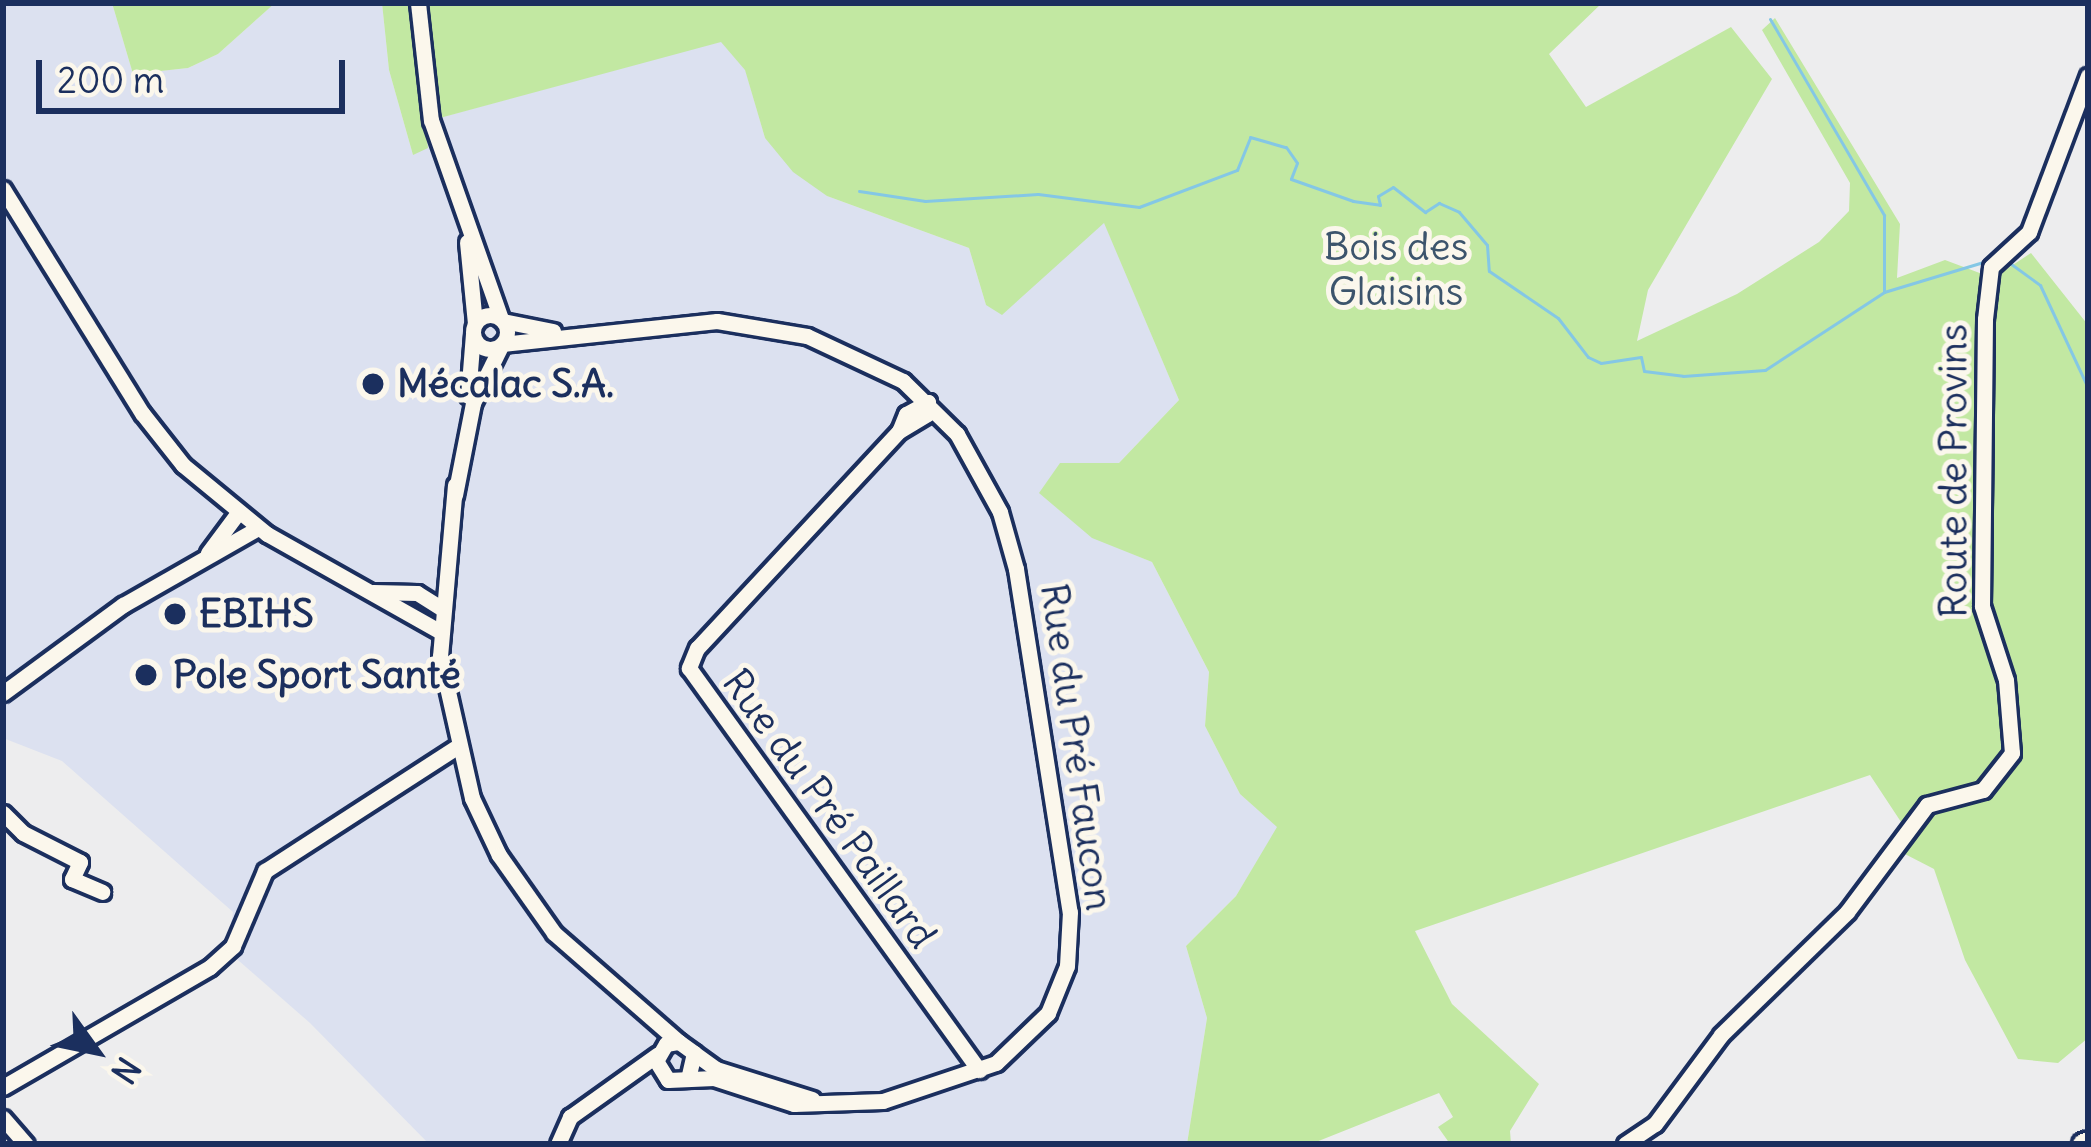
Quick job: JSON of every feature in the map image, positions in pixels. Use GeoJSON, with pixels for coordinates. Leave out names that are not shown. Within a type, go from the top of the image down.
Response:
{"type":"FeatureCollection","features":[{"type":"Feature","properties":{"kind":"street"},"geometry":{"type":"LineString","coordinates":[[418,3],[431,120],[467,239],[502,320],[502,344],[473,403],[455,495]]}},
{"type":"Feature","properties":{"kind":"street","name":"Route de Provins"},"geometry":{"type":"LineString","coordinates":[[1625,1144],[1655,1124],[1721,1035],[1847,912],[1905,828],[1927,805],[1983,790],[2012,753],[2006,680],[1982,606],[1985,319],[1991,267],[2029,232],[2088,76]]}},
{"type":"Feature","properties":{"kind":"street"},"geometry":{"type":"LineString","coordinates":[[3,189],[142,413],[237,514],[441,632]]}},
{"type":"Feature","properties":{"kind":"street"},"geometry":{"type":"LineString","coordinates":[[455,495],[474,329],[467,239]]}},
{"type":"Feature","properties":{"kind":"street"},"geometry":{"type":"LineString","coordinates":[[474,329],[484,316],[502,320]]}},
{"type":"Feature","properties":{"kind":"street","name":"Rue du Pré Faucon"},"geometry":{"type":"LineString","coordinates":[[502,320],[568,334]]}},
{"type":"Feature","properties":{"kind":"street","name":"Rue du Pré Faucon"},"geometry":{"type":"LineString","coordinates":[[502,344],[568,334],[735,322],[807,336],[865,361],[924,407],[974,463],[1016,568],[1071,928],[1064,978],[1048,1013],[1021,1046],[979,1070],[883,1101],[794,1104],[714,1078],[630,1080]]}},
{"type":"Feature","properties":{"kind":"street"},"geometry":{"type":"LineString","coordinates":[[474,329],[483,348],[502,344]]}},
{"type":"Feature","properties":{"kind":"street","name":"Rue du Pré Paillard"},"geometry":{"type":"LineString","coordinates":[[924,407],[697,648],[689,668],[979,1070]]}},
{"type":"Feature","properties":{"kind":"street","name":"Rue du Pré Faucon"},"geometry":{"type":"LineString","coordinates":[[455,495],[441,608],[455,748],[499,855],[536,911],[694,1053],[716,1069],[826,1104]]}},
{"type":"Feature","properties":{"kind":"street"},"geometry":{"type":"LineString","coordinates":[[202,559],[237,514]]}},
{"type":"Feature","properties":{"kind":"street"},"geometry":{"type":"LineString","coordinates":[[3,693],[24,670],[258,528]]}},
{"type":"Feature","properties":{"kind":"street"},"geometry":{"type":"LineString","coordinates":[[417,593],[446,560]]}},
{"type":"Feature","properties":{"kind":"street"},"geometry":{"type":"LineString","coordinates":[[370,591],[417,593],[441,608]]}},
{"type":"Feature","properties":{"kind":"street"},"geometry":{"type":"LineString","coordinates":[[415,616],[441,608]]}},
{"type":"Feature","properties":{"kind":"street"},"geometry":{"type":"LineString","coordinates":[[3,1088],[210,967],[233,946],[269,867],[416,778],[455,748]]}},
{"type":"Feature","properties":{"kind":"street"},"geometry":{"type":"LineString","coordinates":[[416,778],[463,773]]}},
{"type":"Feature","properties":{"kind":"street"},"geometry":{"type":"LineString","coordinates":[[3,813],[23,833],[80,862],[72,879],[102,892]]}},
{"type":"Feature","properties":{"kind":"street"},"geometry":{"type":"LineString","coordinates":[[654,1020],[663,1076]]}},
{"type":"Feature","properties":{"kind":"street"},"geometry":{"type":"LineString","coordinates":[[558,1144],[570,1117],[680,1042]]}},
{"type":"Feature","properties":{"kind":"street"},"geometry":{"type":"LineString","coordinates":[[688,1078],[694,1053]]}},
{"type":"Feature","properties":{"kind":"street"},"geometry":{"type":"LineString","coordinates":[[3,1118],[26,1144]]}},
{"type":"Feature","properties":{"kind":"shaded area"},"geometry":{"type":"Polygon","coordinates":[[[3,3],[112,3],[133,74],[188,68],[218,54],[275,3],[382,3],[389,70],[413,155],[424,122],[721,41],[745,69],[765,138],[827,196],[969,248],[986,305],[1104,222],[1179,400],[1119,463],[1060,463],[1092,537],[1152,562],[1209,672],[1205,726],[1240,794],[1278,827],[1236,896],[1186,946],[1207,1018],[1187,1144],[429,1144],[310,1023],[231,954],[226,961],[233,912],[62,761],[3,738],[3,3]]]}},
{"type":"Feature","properties":{"kind":"green space"},"geometry":{"type":"Polygon","coordinates":[[[112,3],[275,3],[218,54],[188,68],[133,74],[112,3]]]}},
{"type":"Feature","properties":{"kind":"green space","name":"Bois des Glaisins"},"geometry":{"type":"Polygon","coordinates":[[[382,3],[1602,3],[1549,54],[1586,107],[1731,27],[1772,79],[1648,290],[1637,341],[1737,294],[1819,242],[1849,211],[1850,183],[1762,30],[1775,18],[1900,224],[1897,278],[1945,260],[1993,278],[2031,253],[2088,325],[2088,1038],[2058,1063],[2018,1059],[1965,960],[1934,869],[1901,852],[1905,828],[1870,775],[1415,931],[1452,1004],[1539,1084],[1510,1131],[1511,1144],[1450,1144],[1438,1127],[1453,1117],[1439,1093],[1311,1144],[1187,1144],[1207,1018],[1186,946],[1236,896],[1277,827],[1240,794],[1205,726],[1209,672],[1152,562],[1092,538],[1039,493],[1060,463],[1119,463],[1179,400],[1104,223],[1002,315],[986,305],[969,248],[827,196],[793,172],[765,138],[745,70],[721,42],[425,122],[428,148],[413,155],[389,70],[382,3]]]}},
{"type":"Feature","properties":{"kind":"waterway"},"geometry":{"type":"LineString","coordinates":[[1770,19],[1884,215],[1884,292]]}},
{"type":"Feature","properties":{"kind":"waterway"},"geometry":{"type":"LineString","coordinates":[[859,191],[925,201],[1038,194],[1139,207],[1237,170],[1250,137],[1286,147],[1297,163],[1291,179],[1353,201],[1380,205],[1378,196],[1393,187],[1425,212],[1439,203],[1459,212],[1487,245],[1489,271],[1558,318],[1588,357],[1601,363],[1641,357],[1644,371],[1683,376],[1765,370],[1884,292],[1987,261]]}},
{"type":"Feature","properties":{"kind":"waterway"},"geometry":{"type":"LineString","coordinates":[[2007,261],[2040,285],[2088,388]]}},
{"type":"Feature","properties":{"kind":"place","name":"Mécalac S.A."},"geometry":{"type":"Point","coordinates":[373,384]}},
{"type":"Feature","properties":{"kind":"place","name":"EBIHS"},"geometry":{"type":"Point","coordinates":[175,614]}},
{"type":"Feature","properties":{"kind":"place","name":"Pole Sport Santé"},"geometry":{"type":"Point","coordinates":[146,675]}}]}
